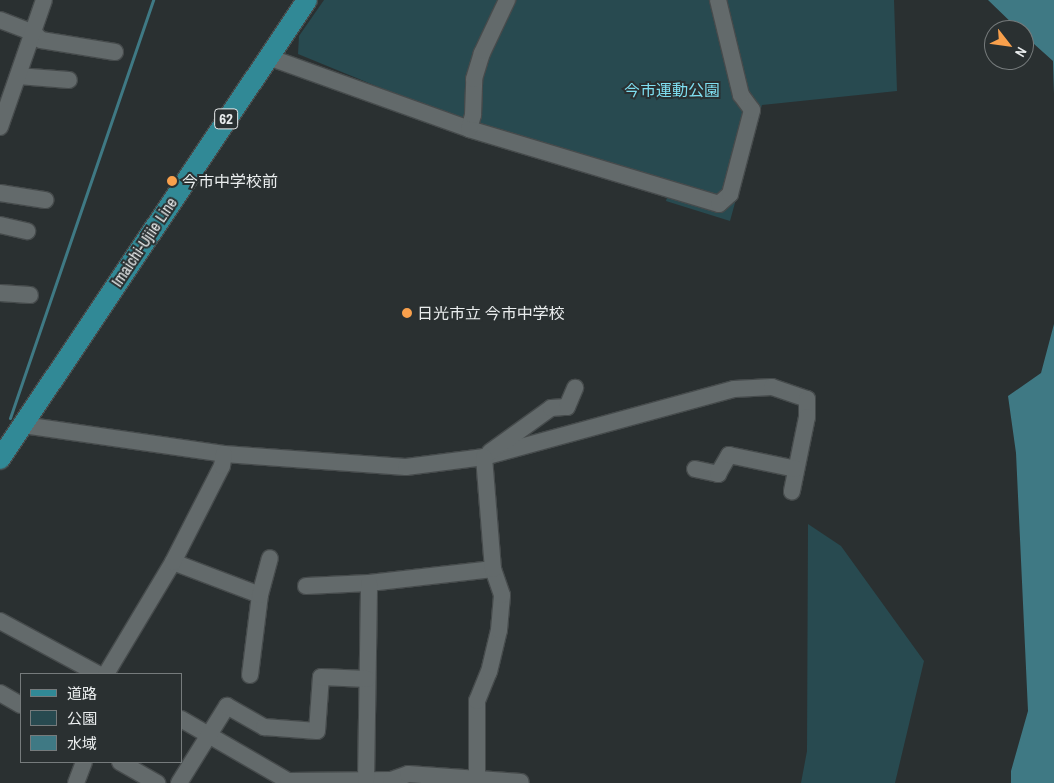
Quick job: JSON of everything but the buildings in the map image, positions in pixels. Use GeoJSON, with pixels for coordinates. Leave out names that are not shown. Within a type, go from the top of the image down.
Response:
{"type":"FeatureCollection","features":[{"type":"Feature","properties":{"kind":"main road","name":"Imaichi-Ujiie Line"},"geometry":{"type":"LineString","coordinates":[[0,459],[6,442],[23,425],[307,0]]}},
{"type":"Feature","properties":{"kind":"street"},"geometry":{"type":"LineString","coordinates":[[469,129],[473,115],[474,79],[482,53],[498,14],[507,0]]}},
{"type":"Feature","properties":{"kind":"street"},"geometry":{"type":"LineString","coordinates":[[268,56],[469,129],[718,204],[724,203],[730,194],[752,110],[741,95],[718,0]]}},
{"type":"Feature","properties":{"kind":"street"},"geometry":{"type":"LineString","coordinates":[[0,127],[4,102],[18,76],[34,33],[41,1]]}},
{"type":"Feature","properties":{"kind":"street"},"geometry":{"type":"LineString","coordinates":[[0,20],[34,33],[41,40],[115,52]]}},
{"type":"Feature","properties":{"kind":"street"},"geometry":{"type":"LineString","coordinates":[[18,76],[69,80]]}},
{"type":"Feature","properties":{"kind":"street"},"geometry":{"type":"LineString","coordinates":[[0,193],[45,200]]}},
{"type":"Feature","properties":{"kind":"street"},"geometry":{"type":"LineString","coordinates":[[0,225],[27,231]]}},
{"type":"Feature","properties":{"kind":"street"},"geometry":{"type":"LineString","coordinates":[[0,293],[30,295]]}},
{"type":"Feature","properties":{"kind":"street"},"geometry":{"type":"LineString","coordinates":[[23,425],[224,454],[406,467],[484,456],[734,389],[772,387],[807,398],[807,417],[792,491]]}},
{"type":"Feature","properties":{"kind":"street"},"geometry":{"type":"LineString","coordinates":[[484,456],[545,412],[567,407],[575,388]]}},
{"type":"Feature","properties":{"kind":"street"},"geometry":{"type":"LineString","coordinates":[[107,673],[173,562],[222,466],[224,454]]}},
{"type":"Feature","properties":{"kind":"street"},"geometry":{"type":"LineString","coordinates":[[695,469],[718,474],[729,455],[796,469]]}},
{"type":"Feature","properties":{"kind":"street"},"geometry":{"type":"LineString","coordinates":[[476,780],[477,701],[489,672],[499,630],[502,596],[493,569],[484,456]]}},
{"type":"Feature","properties":{"kind":"street"},"geometry":{"type":"LineString","coordinates":[[250,675],[260,595],[270,558]]}},
{"type":"Feature","properties":{"kind":"street"},"geometry":{"type":"LineString","coordinates":[[173,562],[260,595]]}},
{"type":"Feature","properties":{"kind":"street"},"geometry":{"type":"LineString","coordinates":[[306,586],[369,583],[493,569]]}},
{"type":"Feature","properties":{"kind":"street"},"geometry":{"type":"LineString","coordinates":[[366,780],[369,583]]}},
{"type":"Feature","properties":{"kind":"street"},"geometry":{"type":"LineString","coordinates":[[0,621],[96,673]]}},
{"type":"Feature","properties":{"kind":"street"},"geometry":{"type":"LineString","coordinates":[[179,783],[208,733],[227,706],[264,727],[317,731],[321,678],[367,679]]}},
{"type":"Feature","properties":{"kind":"street"},"geometry":{"type":"LineString","coordinates":[[0,693],[20,704]]}},
{"type":"Feature","properties":{"kind":"street"},"geometry":{"type":"LineString","coordinates":[[182,720],[288,781],[391,780],[408,774],[521,782]]}},
{"type":"Feature","properties":{"kind":"street"},"geometry":{"type":"LineString","coordinates":[[76,783],[84,763]]}},
{"type":"Feature","properties":{"kind":"street"},"geometry":{"type":"LineString","coordinates":[[122,763],[157,783]]}},
{"type":"Feature","properties":{"kind":"green space","name":"今市運動公園"},"geometry":{"type":"Polygon","coordinates":[[[324,0],[894,0],[897,91],[762,105],[730,221],[666,201],[668,194],[454,118],[298,54],[299,36],[324,0]]]}},
{"type":"Feature","properties":{"kind":"green space"},"geometry":{"type":"Polygon","coordinates":[[[808,524],[841,546],[924,661],[895,783],[801,783],[807,751],[808,524]]]}},
{"type":"Feature","properties":{"kind":"water"},"geometry":{"type":"Polygon","coordinates":[[[988,0],[1054,0],[1054,94],[1053,61],[1034,44],[1034,20],[1009,20],[988,0]]]}},
{"type":"Feature","properties":{"kind":"water"},"geometry":{"type":"Polygon","coordinates":[[[1054,324],[1054,783],[1011,783],[1011,771],[1028,711],[1016,453],[1008,396],[1041,373],[1054,324]]]}},
{"type":"Feature","properties":{"kind":"waterway"},"geometry":{"type":"LineString","coordinates":[[10,418],[153,0]]}},
{"type":"Feature","properties":{"kind":"place","name":"今市中学校前"},"geometry":{"type":"Point","coordinates":[172,181]}},
{"type":"Feature","properties":{"kind":"place","name":"日光市立 今市中学校"},"geometry":{"type":"Point","coordinates":[407,313]}}]}
